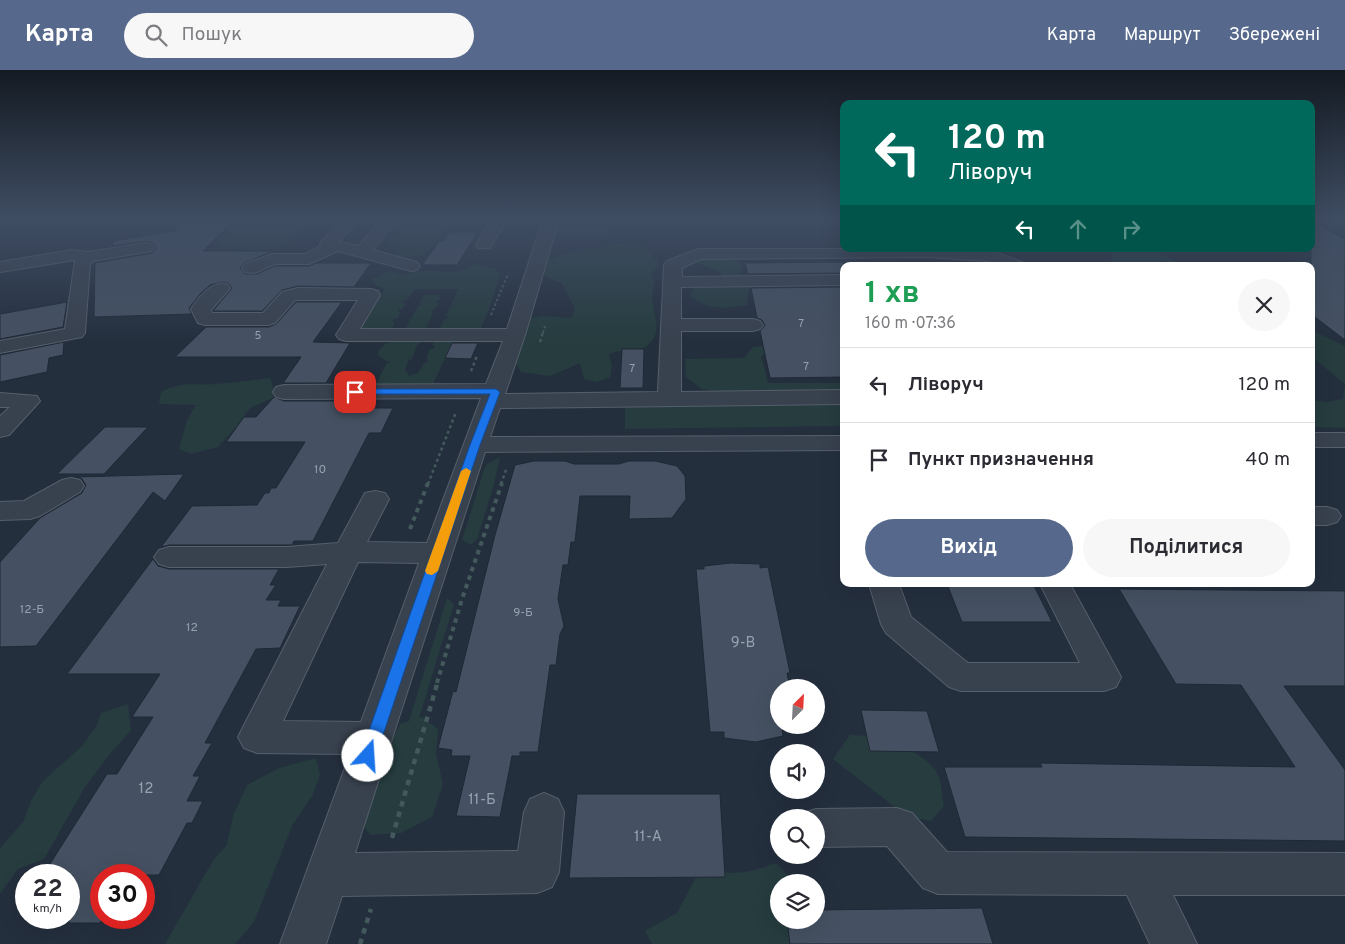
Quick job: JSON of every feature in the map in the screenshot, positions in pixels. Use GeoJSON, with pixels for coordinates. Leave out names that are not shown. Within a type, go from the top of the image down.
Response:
{"type":"FeatureCollection","features":[{"type":"Feature","properties":{"kind":"street"},"geometry":{"type":"LineString","coordinates":[[0,267],[43,260]]}},
{"type":"Feature","properties":{"kind":"street"},"geometry":{"type":"LineString","coordinates":[[0,347],[75,333],[82,262],[84,260]]}},
{"type":"Feature","properties":{"kind":"street"},"geometry":{"type":"LineString","coordinates":[[251,268],[270,260]]}},
{"type":"Feature","properties":{"kind":"street"},"geometry":{"type":"LineString","coordinates":[[390,260],[411,266]]}},
{"type":"Feature","properties":{"kind":"street"},"geometry":{"type":"LineString","coordinates":[[303,944],[475,445],[515,335],[538,260]]}},
{"type":"Feature","properties":{"kind":"street"},"geometry":{"type":"LineString","coordinates":[[669,399],[673,266],[686,260]]}},
{"type":"Feature","properties":{"kind":"street"},"geometry":{"type":"LineString","coordinates":[[673,282],[840,280]]}},
{"type":"Feature","properties":{"kind":"street"},"geometry":{"type":"LineString","coordinates":[[221,288],[201,309],[206,319],[268,319],[289,296],[298,294],[371,295],[346,335],[515,335]]}},
{"type":"Feature","properties":{"kind":"street"},"geometry":{"type":"LineString","coordinates":[[671,325],[753,326]]}},
{"type":"Feature","properties":{"kind":"street"},"geometry":{"type":"LineString","coordinates":[[284,392],[669,399],[840,397]]}},
{"type":"Feature","properties":{"kind":"street"},"geometry":{"type":"LineString","coordinates":[[0,400],[29,401],[0,432],[6,438],[0,444]]}},
{"type":"Feature","properties":{"kind":"street"},"geometry":{"type":"LineString","coordinates":[[1315,440],[1345,440]]}},
{"type":"Feature","properties":{"kind":"street"},"geometry":{"type":"LineString","coordinates":[[475,445],[840,448]]}},
{"type":"Feature","properties":{"kind":"street"},"geometry":{"type":"LineString","coordinates":[[0,511],[30,510],[71,486]]}},
{"type":"Feature","properties":{"kind":"street"},"geometry":{"type":"LineString","coordinates":[[374,738],[257,737],[375,499]]}},
{"type":"Feature","properties":{"kind":"street"},"geometry":{"type":"LineString","coordinates":[[169,557],[287,557],[348,552],[438,553]]}},
{"type":"Feature","properties":{"kind":"street"},"geometry":{"type":"LineString","coordinates":[[885,587],[897,624],[961,677],[1104,677],[1057,587]]}},
{"type":"Feature","properties":{"kind":"street"},"geometry":{"type":"LineString","coordinates":[[326,875],[537,872],[544,812]]}},
{"type":"Feature","properties":{"kind":"street"},"geometry":{"type":"LineString","coordinates":[[825,828],[897,827],[938,873],[1345,874]]}},
{"type":"Feature","properties":{"kind":"street"},"geometry":{"type":"LineString","coordinates":[[1139,874],[1174,944]]}},
{"type":"Feature","properties":{"kind":"path"},"geometry":{"type":"LineString","coordinates":[[419,742],[462,598],[514,445]]}},
{"type":"Feature","properties":{"kind":"green space"},"geometry":{"type":"Polygon","coordinates":[[[656,260],[658,262],[657,267],[651,275],[655,283],[653,300],[656,318],[655,335],[652,342],[644,348],[637,350],[619,351],[609,354],[612,366],[610,377],[597,382],[584,379],[580,363],[550,376],[521,372],[515,362],[528,318],[543,316],[572,318],[575,309],[562,283],[542,275],[544,261],[656,260]]]}},
{"type":"Feature","properties":{"kind":"green space"},"geometry":{"type":"Polygon","coordinates":[[[699,260],[733,260],[739,262],[742,267],[739,274],[753,287],[748,290],[747,305],[718,307],[697,301],[691,296],[693,289],[721,280],[721,272],[694,262],[699,260]]]}},
{"type":"Feature","properties":{"kind":"green space"},"geometry":{"type":"Polygon","coordinates":[[[1173,260],[1177,262],[1112,262],[1111,261],[1173,260]]]}},
{"type":"Feature","properties":{"kind":"green space"},"geometry":{"type":"Polygon","coordinates":[[[473,264],[495,269],[500,275],[481,328],[440,328],[444,319],[447,319],[448,316],[446,316],[458,289],[415,289],[403,303],[406,303],[403,309],[399,309],[398,312],[401,312],[397,319],[392,321],[395,322],[392,328],[359,328],[385,289],[377,286],[371,279],[390,271],[403,275],[429,270],[453,272],[473,264]]]}},
{"type":"Feature","properties":{"kind":"green space"},"geometry":{"type":"Polygon","coordinates":[[[424,295],[442,295],[440,300],[437,300],[436,303],[439,303],[435,309],[432,309],[431,312],[433,313],[426,328],[406,328],[418,306],[422,304],[419,303],[424,295]]]}},
{"type":"Feature","properties":{"kind":"green space"},"geometry":{"type":"Polygon","coordinates":[[[1315,332],[1345,346],[1345,384],[1315,359],[1315,332]]]}},
{"type":"Feature","properties":{"kind":"green space"},"geometry":{"type":"Polygon","coordinates":[[[436,337],[455,337],[432,386],[375,385],[387,363],[391,362],[386,361],[377,354],[386,344],[398,339],[425,339],[417,345],[412,359],[409,360],[405,369],[409,376],[418,373],[424,363],[427,363],[428,359],[426,359],[430,349],[433,349],[435,345],[432,345],[436,337]]]}},
{"type":"Feature","properties":{"kind":"green space"},"geometry":{"type":"Polygon","coordinates":[[[763,346],[765,352],[760,359],[762,359],[768,383],[840,383],[840,390],[718,391],[702,389],[686,377],[685,359],[744,358],[753,347],[763,346]]]}},
{"type":"Feature","properties":{"kind":"green space"},"geometry":{"type":"Polygon","coordinates":[[[270,378],[273,386],[273,398],[250,408],[238,425],[218,447],[191,454],[179,449],[187,420],[196,405],[159,404],[161,392],[169,388],[188,384],[222,384],[270,378]]]}},
{"type":"Feature","properties":{"kind":"green space"},"geometry":{"type":"Polygon","coordinates":[[[1345,384],[1345,428],[1315,427],[1315,400],[1327,402],[1343,399],[1345,384]]]}},
{"type":"Feature","properties":{"kind":"green space"},"geometry":{"type":"Polygon","coordinates":[[[840,405],[840,426],[625,429],[625,407],[840,405]]]}},
{"type":"Feature","properties":{"kind":"green space"},"geometry":{"type":"Polygon","coordinates":[[[500,457],[493,488],[477,539],[471,545],[462,540],[484,470],[487,464],[500,457]]]}},
{"type":"Feature","properties":{"kind":"green space"},"geometry":{"type":"Polygon","coordinates":[[[447,598],[454,604],[419,718],[422,717],[438,729],[436,754],[443,784],[432,817],[401,833],[370,835],[357,816],[383,749],[393,739],[400,724],[409,721],[447,598]]]}},
{"type":"Feature","properties":{"kind":"green space"},"geometry":{"type":"Polygon","coordinates":[[[128,704],[131,730],[85,787],[44,859],[31,864],[15,864],[15,873],[0,894],[0,848],[23,822],[32,799],[43,781],[81,747],[96,727],[101,713],[128,704]]]}},
{"type":"Feature","properties":{"kind":"green space"},"geometry":{"type":"Polygon","coordinates":[[[850,735],[873,738],[899,745],[932,766],[938,775],[944,806],[931,821],[906,816],[833,759],[850,735]]]}},
{"type":"Feature","properties":{"kind":"green space"},"geometry":{"type":"Polygon","coordinates":[[[316,758],[320,775],[312,796],[292,826],[254,922],[235,944],[165,944],[214,859],[227,845],[233,816],[247,785],[279,768],[316,758]]]}},
{"type":"Feature","properties":{"kind":"green space"},"geometry":{"type":"Polygon","coordinates":[[[777,864],[786,874],[770,874],[770,929],[796,929],[799,944],[652,944],[645,931],[677,913],[702,866],[731,873],[756,870],[777,864]]]}},
{"type":"Feature","properties":{"kind":"building"},"geometry":{"type":"Polygon","coordinates":[[[113,260],[252,260],[244,263],[240,268],[245,274],[257,274],[275,266],[309,266],[316,263],[371,263],[354,287],[298,286],[282,290],[262,311],[213,311],[232,288],[228,283],[222,282],[210,285],[201,293],[189,308],[192,314],[94,317],[95,263],[113,260]]]}},
{"type":"Feature","properties":{"kind":"building"},"geometry":{"type":"Polygon","coordinates":[[[426,260],[460,260],[457,265],[422,265],[426,260]]]}},
{"type":"Feature","properties":{"kind":"building"},"geometry":{"type":"Polygon","coordinates":[[[1311,260],[1345,260],[1345,340],[1315,317],[1315,262],[1311,262],[1311,260]]]}},
{"type":"Feature","properties":{"kind":"building"},"geometry":{"type":"Polygon","coordinates":[[[840,262],[840,273],[748,274],[745,263],[840,262]]]}},
{"type":"Feature","properties":{"kind":"building"},"geometry":{"type":"Polygon","coordinates":[[[840,287],[840,377],[770,378],[760,331],[765,325],[762,320],[757,318],[751,288],[840,287]]]}},
{"type":"Feature","properties":{"kind":"building"},"geometry":{"type":"Polygon","coordinates":[[[67,302],[63,327],[0,339],[0,314],[67,302]]]}},
{"type":"Feature","properties":{"kind":"building"},"geometry":{"type":"Polygon","coordinates":[[[296,302],[342,302],[313,342],[350,343],[326,383],[283,383],[301,357],[175,357],[206,327],[269,327],[276,324],[296,302]]]}},
{"type":"Feature","properties":{"kind":"building"},"geometry":{"type":"Polygon","coordinates":[[[64,342],[63,355],[49,358],[47,372],[0,382],[0,355],[64,342]]]}},
{"type":"Feature","properties":{"kind":"building"},"geometry":{"type":"Polygon","coordinates":[[[452,343],[478,343],[471,359],[445,358],[452,343]]]}},
{"type":"Feature","properties":{"kind":"building"},"geometry":{"type":"Polygon","coordinates":[[[622,349],[644,349],[643,388],[620,388],[622,349]]]}},
{"type":"Feature","properties":{"kind":"building"},"geometry":{"type":"Polygon","coordinates":[[[274,397],[284,401],[343,401],[346,405],[351,402],[360,408],[393,408],[381,433],[369,433],[313,541],[294,541],[292,545],[169,545],[161,547],[192,506],[257,505],[265,493],[269,493],[271,488],[276,488],[305,442],[226,442],[244,417],[256,417],[274,397]]]}},
{"type":"Feature","properties":{"kind":"building"},"geometry":{"type":"Polygon","coordinates":[[[105,427],[148,427],[104,474],[57,474],[105,427]]]}},
{"type":"Feature","properties":{"kind":"building"},"geometry":{"type":"Polygon","coordinates":[[[534,461],[565,461],[574,464],[619,464],[629,461],[655,461],[677,466],[685,476],[686,499],[672,518],[629,519],[630,496],[580,496],[575,542],[571,542],[568,565],[563,565],[558,599],[564,626],[560,634],[556,665],[550,665],[538,752],[520,752],[520,756],[512,756],[500,817],[456,816],[470,756],[451,756],[452,750],[438,748],[453,691],[456,692],[495,535],[515,465],[534,461]]]}},
{"type":"Feature","properties":{"kind":"building"},"geometry":{"type":"Polygon","coordinates":[[[184,474],[165,501],[153,492],[36,646],[0,647],[0,562],[40,518],[82,493],[86,485],[82,479],[77,477],[184,474]]]}},
{"type":"Feature","properties":{"kind":"building"},"geometry":{"type":"Polygon","coordinates":[[[153,559],[158,566],[169,569],[279,569],[270,585],[276,585],[266,600],[281,600],[278,606],[300,606],[280,648],[256,649],[205,743],[212,743],[193,776],[200,776],[187,801],[203,801],[192,823],[187,823],[159,875],[155,875],[155,864],[90,864],[90,923],[80,923],[80,864],[50,864],[107,774],[117,774],[153,717],[132,717],[160,674],[67,674],[153,559]]]}},
{"type":"Feature","properties":{"kind":"building"},"geometry":{"type":"Polygon","coordinates":[[[731,563],[760,564],[760,568],[768,567],[790,673],[787,673],[788,679],[770,679],[770,734],[783,734],[783,736],[756,742],[724,738],[724,732],[710,732],[696,569],[704,569],[704,566],[731,563]]]}},
{"type":"Feature","properties":{"kind":"building"},"geometry":{"type":"Polygon","coordinates":[[[948,587],[1034,587],[1052,622],[962,622],[948,587]]]}},
{"type":"Feature","properties":{"kind":"building"},"geometry":{"type":"Polygon","coordinates":[[[1119,589],[1345,591],[1345,686],[1284,686],[1345,770],[1345,841],[965,837],[944,767],[1042,767],[1040,763],[1295,767],[1241,685],[1176,684],[1119,589]]]}},
{"type":"Feature","properties":{"kind":"building"},"geometry":{"type":"Polygon","coordinates":[[[861,710],[927,711],[939,752],[870,751],[861,710]]]}},
{"type":"Feature","properties":{"kind":"building"},"geometry":{"type":"Polygon","coordinates":[[[577,794],[720,794],[725,877],[569,878],[577,794]]]}},
{"type":"Feature","properties":{"kind":"building"},"geometry":{"type":"Polygon","coordinates":[[[982,908],[993,944],[790,944],[788,929],[825,929],[825,910],[982,908]]]}},
{"type":"Feature","properties":{"kind":"slow traffic"},"geometry":{"type":"LineString","coordinates":[[432,571],[466,471]]}},
{"type":"Feature","properties":{"kind":"route"},"geometry":{"type":"LineString","coordinates":[[355,392],[496,392],[475,445],[368,756]]}}]}
